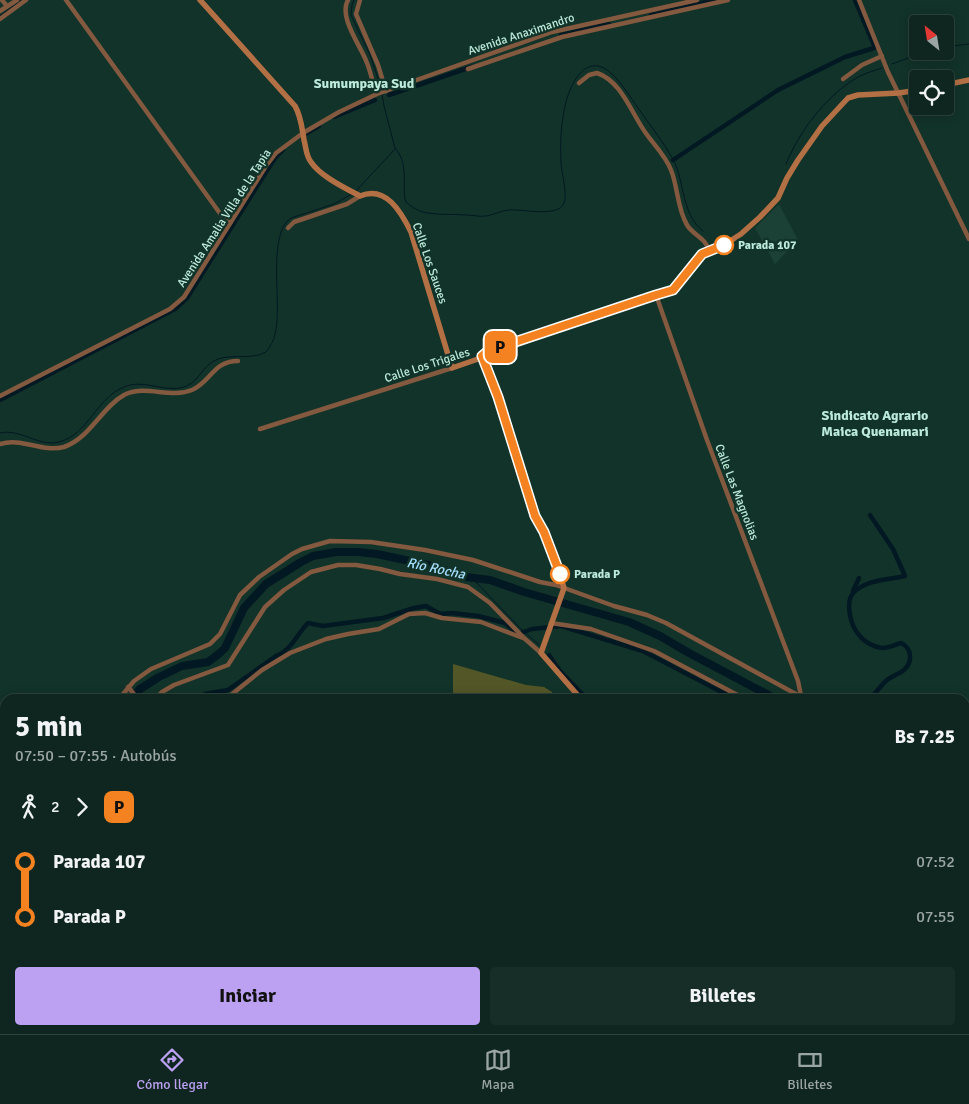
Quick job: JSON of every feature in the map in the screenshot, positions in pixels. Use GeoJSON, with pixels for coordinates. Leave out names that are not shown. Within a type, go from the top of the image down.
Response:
{"type":"FeatureCollection","features":[{"type":"Feature","properties":{"kind":"street"},"geometry":{"type":"LineString","coordinates":[[2,0],[7,6]]}},
{"type":"Feature","properties":{"kind":"street"},"geometry":{"type":"LineString","coordinates":[[0,11],[17,0]]}},
{"type":"Feature","properties":{"kind":"street"},"geometry":{"type":"LineString","coordinates":[[0,19],[26,0]]}},
{"type":"Feature","properties":{"kind":"street"},"geometry":{"type":"LineString","coordinates":[[66,0],[224,219],[230,222]]}},
{"type":"Feature","properties":{"kind":"street"},"geometry":{"type":"LineString","coordinates":[[200,0],[295,106],[299,113],[307,154],[311,163],[356,194],[346,204],[294,222],[288,228]]}},
{"type":"Feature","properties":{"kind":"street"},"geometry":{"type":"LineString","coordinates":[[348,0],[345,5],[347,20],[368,63],[377,94]]}},
{"type":"Feature","properties":{"kind":"street"},"geometry":{"type":"LineString","coordinates":[[360,0],[356,10],[357,20],[378,65],[384,91]]}},
{"type":"Feature","properties":{"kind":"street","name":"Avenida Anaximandro"},"geometry":{"type":"LineString","coordinates":[[384,91],[552,32],[696,0]]}},
{"type":"Feature","properties":{"kind":"street","name":"Avenida Anaximandro"},"geometry":{"type":"LineString","coordinates":[[468,69],[562,37],[728,0]]}},
{"type":"Feature","properties":{"kind":"street"},"geometry":{"type":"LineString","coordinates":[[859,0],[899,93],[969,239]]}},
{"type":"Feature","properties":{"kind":"street"},"geometry":{"type":"LineString","coordinates":[[843,79],[862,65],[882,56]]}},
{"type":"Feature","properties":{"kind":"street"},"geometry":{"type":"LineString","coordinates":[[579,83],[589,75],[597,73],[607,78],[622,94],[646,134],[664,156],[672,174],[685,220],[690,229],[707,244],[708,251]]}},
{"type":"Feature","properties":{"kind":"street"},"geometry":{"type":"LineString","coordinates":[[954,83],[969,80]]}},
{"type":"Feature","properties":{"kind":"street","name":"Avenida Amalia Villa de la Tapia"},"geometry":{"type":"LineString","coordinates":[[0,396],[170,309],[184,297],[230,222],[276,153],[303,133],[339,112],[384,91]]}},
{"type":"Feature","properties":{"kind":"street","name":"Calle Los Trigales"},"geometry":{"type":"LineString","coordinates":[[260,429],[452,368],[482,356],[488,351],[673,290],[702,254],[724,245],[755,221],[778,198],[798,160],[822,126],[844,102],[858,95],[909,91]]}},
{"type":"Feature","properties":{"kind":"street","name":"Calle Los Sauces"},"geometry":{"type":"LineString","coordinates":[[356,194],[370,192],[385,197],[408,226],[452,368]]}},
{"type":"Feature","properties":{"kind":"street","name":"Calle Las Magnolias"},"geometry":{"type":"LineString","coordinates":[[656,295],[707,440],[802,694]]}},
{"type":"Feature","properties":{"kind":"street"},"geometry":{"type":"LineString","coordinates":[[482,356],[498,397],[535,516],[556,561],[564,590],[541,653]]}},
{"type":"Feature","properties":{"kind":"street"},"geometry":{"type":"LineString","coordinates":[[0,444],[17,442],[44,448],[64,446],[82,437],[123,396],[134,392],[169,394],[191,391],[222,364],[238,361]]}},
{"type":"Feature","properties":{"kind":"street"},"geometry":{"type":"LineString","coordinates":[[123,694],[152,669],[210,644],[220,634],[240,595],[259,577],[292,554],[330,541],[371,542],[443,554],[473,560],[540,582],[556,585],[564,590],[659,620],[796,694]]}},
{"type":"Feature","properties":{"kind":"street"},"geometry":{"type":"LineString","coordinates":[[160,694],[174,685],[228,665],[265,607],[284,590],[311,572],[338,565],[380,569],[436,579],[468,588],[490,603],[541,653],[577,694]]}},
{"type":"Feature","properties":{"kind":"street"},"geometry":{"type":"LineString","coordinates":[[232,694],[262,670],[290,653],[326,639],[379,629],[409,614],[424,614],[481,622],[524,638]]}},
{"type":"Feature","properties":{"kind":"street"},"geometry":{"type":"LineString","coordinates":[[552,621],[591,629],[654,651],[736,694]]}},
{"type":"Feature","properties":{"kind":"street"},"geometry":{"type":"LineString","coordinates":[[130,688],[134,694]]}},
{"type":"Feature","properties":{"kind":"shaded area"},"geometry":{"type":"Polygon","coordinates":[[[779,204],[798,240],[775,264],[755,228],[779,204]]]}},
{"type":"Feature","properties":{"kind":"green space"},"geometry":{"type":"Polygon","coordinates":[[[453,664],[526,685],[544,687],[553,694],[453,694],[453,664]]]}},
{"type":"Feature","properties":{"kind":"waterway"},"geometry":{"type":"LineString","coordinates":[[0,16],[21,0]]}},
{"type":"Feature","properties":{"kind":"waterway"},"geometry":{"type":"LineString","coordinates":[[354,0],[351,15],[370,55],[382,90]]}},
{"type":"Feature","properties":{"kind":"waterway"},"geometry":{"type":"LineString","coordinates":[[651,15],[715,0]]}},
{"type":"Feature","properties":{"kind":"waterway"},"geometry":{"type":"LineString","coordinates":[[673,160],[778,90],[845,57],[874,48],[855,0]]}},
{"type":"Feature","properties":{"kind":"waterway"},"geometry":{"type":"LineString","coordinates":[[561,35],[609,24]]}},
{"type":"Feature","properties":{"kind":"waterway"},"geometry":{"type":"LineString","coordinates":[[954,46],[969,44]]}},
{"type":"Feature","properties":{"kind":"waterway"},"geometry":{"type":"LineString","coordinates":[[892,64],[909,58]]}},
{"type":"Feature","properties":{"kind":"waterway"},"geometry":{"type":"LineString","coordinates":[[382,94],[395,148],[403,163],[405,199],[412,207],[428,213],[481,216],[508,210],[547,212],[561,208],[565,200],[561,163],[561,140],[563,117],[569,93],[577,77],[583,71],[589,67],[597,66],[605,69],[621,84],[673,159],[687,207],[696,224],[703,231]]}},
{"type":"Feature","properties":{"kind":"waterway"},"geometry":{"type":"LineString","coordinates":[[389,95],[471,67]]}},
{"type":"Feature","properties":{"kind":"waterway"},"geometry":{"type":"LineString","coordinates":[[786,164],[805,128],[822,106],[856,78],[882,68]]}},
{"type":"Feature","properties":{"kind":"waterway"},"geometry":{"type":"LineString","coordinates":[[334,117],[375,100]]}},
{"type":"Feature","properties":{"kind":"waterway"},"geometry":{"type":"LineString","coordinates":[[307,133],[319,126]]}},
{"type":"Feature","properties":{"kind":"waterway"},"geometry":{"type":"LineString","coordinates":[[355,192],[395,149]]}},
{"type":"Feature","properties":{"kind":"waterway"},"geometry":{"type":"LineString","coordinates":[[0,400],[175,309],[187,298],[275,158],[283,150]]}},
{"type":"Feature","properties":{"kind":"waterway"},"geometry":{"type":"LineString","coordinates":[[0,433],[15,433],[44,442],[59,442],[78,432],[106,399],[124,387],[138,384],[180,388],[192,383],[212,362],[218,359],[255,356],[266,352],[274,339],[277,322],[277,255],[283,227],[291,218],[334,204],[352,194]]}},
{"type":"Feature","properties":{"kind":"waterway"},"geometry":{"type":"LineString","coordinates":[[870,515],[893,549],[905,576],[872,582],[854,592],[849,602],[851,620],[859,635],[869,644],[882,648],[901,643],[905,645],[910,655],[907,667],[887,680],[874,694]]}},
{"type":"Feature","properties":{"kind":"waterway","name":"Río Rocha"},"geometry":{"type":"LineString","coordinates":[[136,694],[159,677],[182,666],[208,662],[225,648],[244,608],[266,584],[313,556],[336,552],[377,554],[433,566],[466,577],[490,580],[524,592],[629,622],[660,636],[767,694]]}},
{"type":"Feature","properties":{"kind":"waterway"},"geometry":{"type":"LineString","coordinates":[[466,577],[476,582],[539,645]]}},
{"type":"Feature","properties":{"kind":"waterway"},"geometry":{"type":"LineString","coordinates":[[853,591],[859,578]]}},
{"type":"Feature","properties":{"kind":"waterway"},"geometry":{"type":"LineString","coordinates":[[205,694],[228,690],[281,654],[290,646],[308,623],[323,626],[383,618],[426,606],[440,614],[452,613],[478,616],[505,623],[518,634],[532,629],[561,626],[643,651],[725,694]]}},
{"type":"Feature","properties":{"kind":"waterway"},"geometry":{"type":"LineString","coordinates":[[549,655],[560,671],[582,694]]}},
{"type":"Feature","properties":{"kind":"bus line","name":"P"},"geometry":{"type":"LineString","coordinates":[[560,574],[544,532],[535,516],[498,397],[482,356],[488,351],[656,295],[668,293],[673,290],[702,254],[724,245]]}},
{"type":"Feature","properties":{"kind":"place","name":"Parada 107"},"geometry":{"type":"Point","coordinates":[724,245]}},
{"type":"Feature","properties":{"kind":"place","name":"Parada P"},"geometry":{"type":"Point","coordinates":[560,574]}},
{"type":"Feature","properties":{"kind":"district","name":"Sumumpaya Sud"},"geometry":{"type":"Point","coordinates":[364,83]}},
{"type":"Feature","properties":{"kind":"district","name":"Sindicato Agrario Maica Quenamari"},"geometry":{"type":"Point","coordinates":[875,424]}}]}
